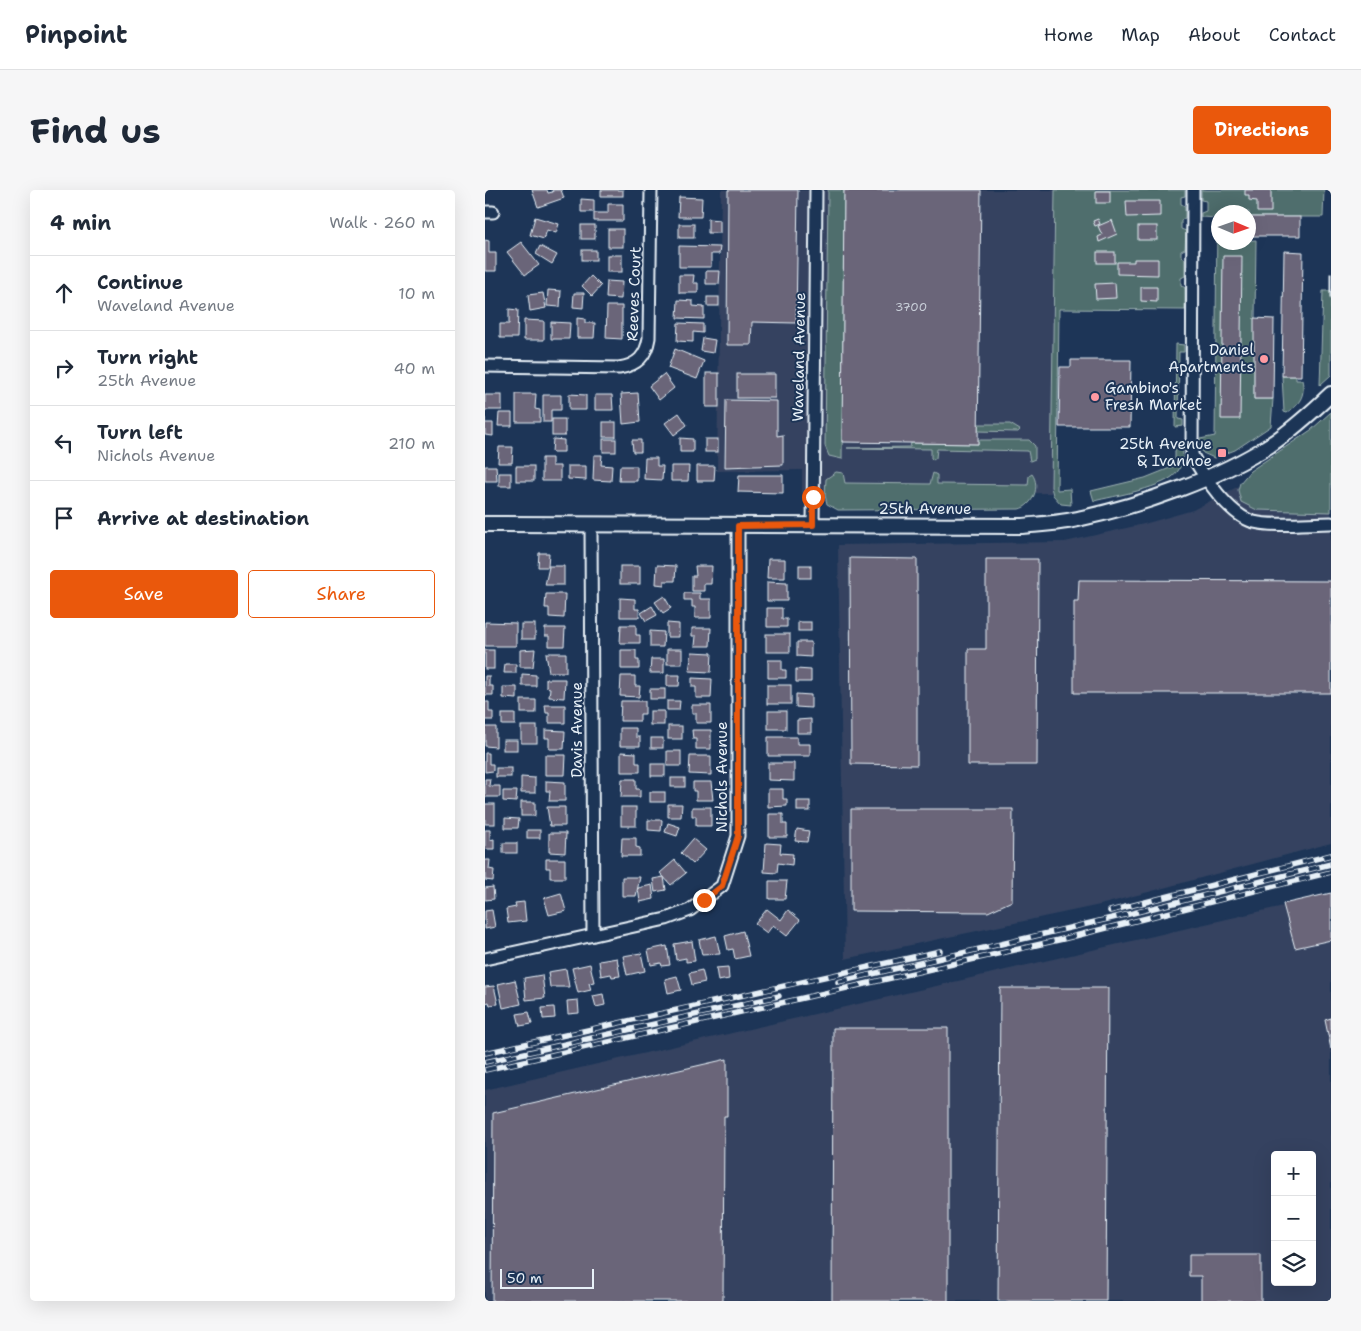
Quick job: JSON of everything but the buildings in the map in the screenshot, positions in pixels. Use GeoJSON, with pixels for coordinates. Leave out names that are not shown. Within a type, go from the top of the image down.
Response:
{"type":"FeatureCollection","features":[{"type":"Feature","properties":{"kind":"street","name":"Reeves Court"},"geometry":{"type":"LineString","coordinates":[[485,366],[619,368],[630,366],[640,360],[647,349],[649,338],[651,190]]}},
{"type":"Feature","properties":{"kind":"street","name":"Waveland Avenue"},"geometry":{"type":"LineString","coordinates":[[813,525],[816,190]]}},
{"type":"Feature","properties":{"kind":"street"},"geometry":{"type":"LineString","coordinates":[[1193,190],[1191,456],[1205,479],[1239,514],[1253,522],[1331,523]]}},
{"type":"Feature","properties":{"kind":"street","name":"25th Avenue"},"geometry":{"type":"LineString","coordinates":[[485,524],[738,526],[1036,524],[1081,519],[1120,508],[1205,479],[1270,445],[1331,394]]}},
{"type":"Feature","properties":{"kind":"street","name":"Davis Avenue"},"geometry":{"type":"LineString","coordinates":[[591,525],[593,934]]}},
{"type":"Feature","properties":{"kind":"street","name":"Nichols Avenue"},"geometry":{"type":"LineString","coordinates":[[485,959],[667,919],[690,910],[722,886],[738,836],[738,526]]}},
{"type":"Feature","properties":{"kind":"shaded area"},"geometry":{"type":"Polygon","coordinates":[[[721,190],[1061,190],[1059,309],[1051,493],[827,496],[802,493],[802,470],[717,471],[721,190]]]}},
{"type":"Feature","properties":{"kind":"shaded area"},"geometry":{"type":"Polygon","coordinates":[[[1331,421],[1331,843],[1100,905],[845,959],[838,545],[1065,542],[1144,524],[1193,510],[1260,475],[1331,421]]]}},
{"type":"Feature","properties":{"kind":"shaded area"},"geometry":{"type":"Polygon","coordinates":[[[1331,895],[1331,1301],[485,1301],[485,1090],[1331,895]]]}},
{"type":"Feature","properties":{"kind":"green space"},"geometry":{"type":"Polygon","coordinates":[[[828,190],[844,190],[842,459],[829,456],[825,446],[828,190]]]}},
{"type":"Feature","properties":{"kind":"green space"},"geometry":{"type":"Polygon","coordinates":[[[1055,190],[1185,190],[1185,196],[1181,197],[1181,204],[1185,206],[1185,218],[1181,220],[1181,229],[1186,231],[1185,249],[1181,251],[1181,256],[1185,259],[1185,276],[1181,278],[1181,285],[1185,288],[1185,310],[1059,309],[1057,490],[1070,489],[1071,505],[1061,504],[1053,495],[1051,487],[1055,190]]]}},
{"type":"Feature","properties":{"kind":"green space"},"geometry":{"type":"Polygon","coordinates":[[[1201,190],[1324,190],[1323,217],[1256,217],[1256,205],[1211,205],[1211,218],[1201,217],[1201,213],[1206,211],[1206,201],[1201,200],[1201,190]]]}},
{"type":"Feature","properties":{"kind":"green space"},"geometry":{"type":"Polygon","coordinates":[[[1217,250],[1256,250],[1254,399],[1273,399],[1271,426],[1235,450],[1214,458],[1203,453],[1198,443],[1200,439],[1215,436],[1217,250]]]}},
{"type":"Feature","properties":{"kind":"green space"},"geometry":{"type":"Polygon","coordinates":[[[1323,291],[1330,291],[1331,298],[1331,375],[1320,385],[1323,291]]]}},
{"type":"Feature","properties":{"kind":"green space"},"geometry":{"type":"Polygon","coordinates":[[[1176,344],[1184,345],[1184,352],[1179,352],[1178,419],[1183,420],[1183,426],[1175,427],[1176,344]]]}},
{"type":"Feature","properties":{"kind":"green space"},"geometry":{"type":"Polygon","coordinates":[[[1282,376],[1296,376],[1296,380],[1302,380],[1303,386],[1301,399],[1287,413],[1284,412],[1282,376]]]}},
{"type":"Feature","properties":{"kind":"green space"},"geometry":{"type":"Polygon","coordinates":[[[1331,412],[1331,512],[1257,510],[1241,502],[1238,490],[1240,483],[1250,471],[1311,430],[1331,412]]]}},
{"type":"Feature","properties":{"kind":"green space"},"geometry":{"type":"Polygon","coordinates":[[[978,424],[1010,424],[1020,430],[1018,432],[978,431],[978,424]]]}},
{"type":"Feature","properties":{"kind":"green space"},"geometry":{"type":"Polygon","coordinates":[[[978,440],[1029,440],[1035,446],[1035,459],[1030,461],[1028,451],[937,449],[936,458],[933,460],[931,458],[931,449],[847,448],[910,447],[911,443],[978,444],[978,440]]]}},
{"type":"Feature","properties":{"kind":"green space"},"geometry":{"type":"Polygon","coordinates":[[[1175,448],[1183,449],[1183,455],[1178,471],[1172,477],[1152,487],[1094,501],[1091,491],[1145,478],[1175,466],[1175,448]]]}},
{"type":"Feature","properties":{"kind":"green space"},"geometry":{"type":"Polygon","coordinates":[[[836,472],[843,473],[845,483],[930,484],[933,473],[937,475],[937,484],[1028,485],[1029,476],[1032,474],[1035,479],[1036,490],[1032,500],[1019,509],[838,510],[827,504],[825,495],[826,479],[836,472]]]}},
{"type":"Feature","properties":{"kind":"railway"},"geometry":{"type":"LineString","coordinates":[[1110,911],[1331,855]]}},
{"type":"Feature","properties":{"kind":"railway"},"geometry":{"type":"LineString","coordinates":[[838,982],[1125,915],[1331,864]]}},
{"type":"Feature","properties":{"kind":"railway"},"geometry":{"type":"LineString","coordinates":[[485,1070],[1063,939],[1331,872]]}},
{"type":"Feature","properties":{"kind":"railway"},"geometry":{"type":"LineString","coordinates":[[485,1053],[940,951]]}},
{"type":"Feature","properties":{"kind":"railway"},"geometry":{"type":"LineString","coordinates":[[485,1062],[779,996]]}},
{"type":"Feature","properties":{"kind":"place","name":"Daniel Apartments"},"geometry":{"type":"Point","coordinates":[1264,359]}},
{"type":"Feature","properties":{"kind":"place","name":"Gambino's Fresh Market"},"geometry":{"type":"Point","coordinates":[1095,397]}},
{"type":"Feature","properties":{"kind":"place","name":"25th Avenue & Ivanhoe"},"geometry":{"type":"Point","coordinates":[1222,453]}},
{"type":"Feature","properties":{"kind":"route"},"geometry":{"type":"LineString","coordinates":[[704,900],[722,886],[738,836],[738,526],[813,525],[813,497]]}}]}
